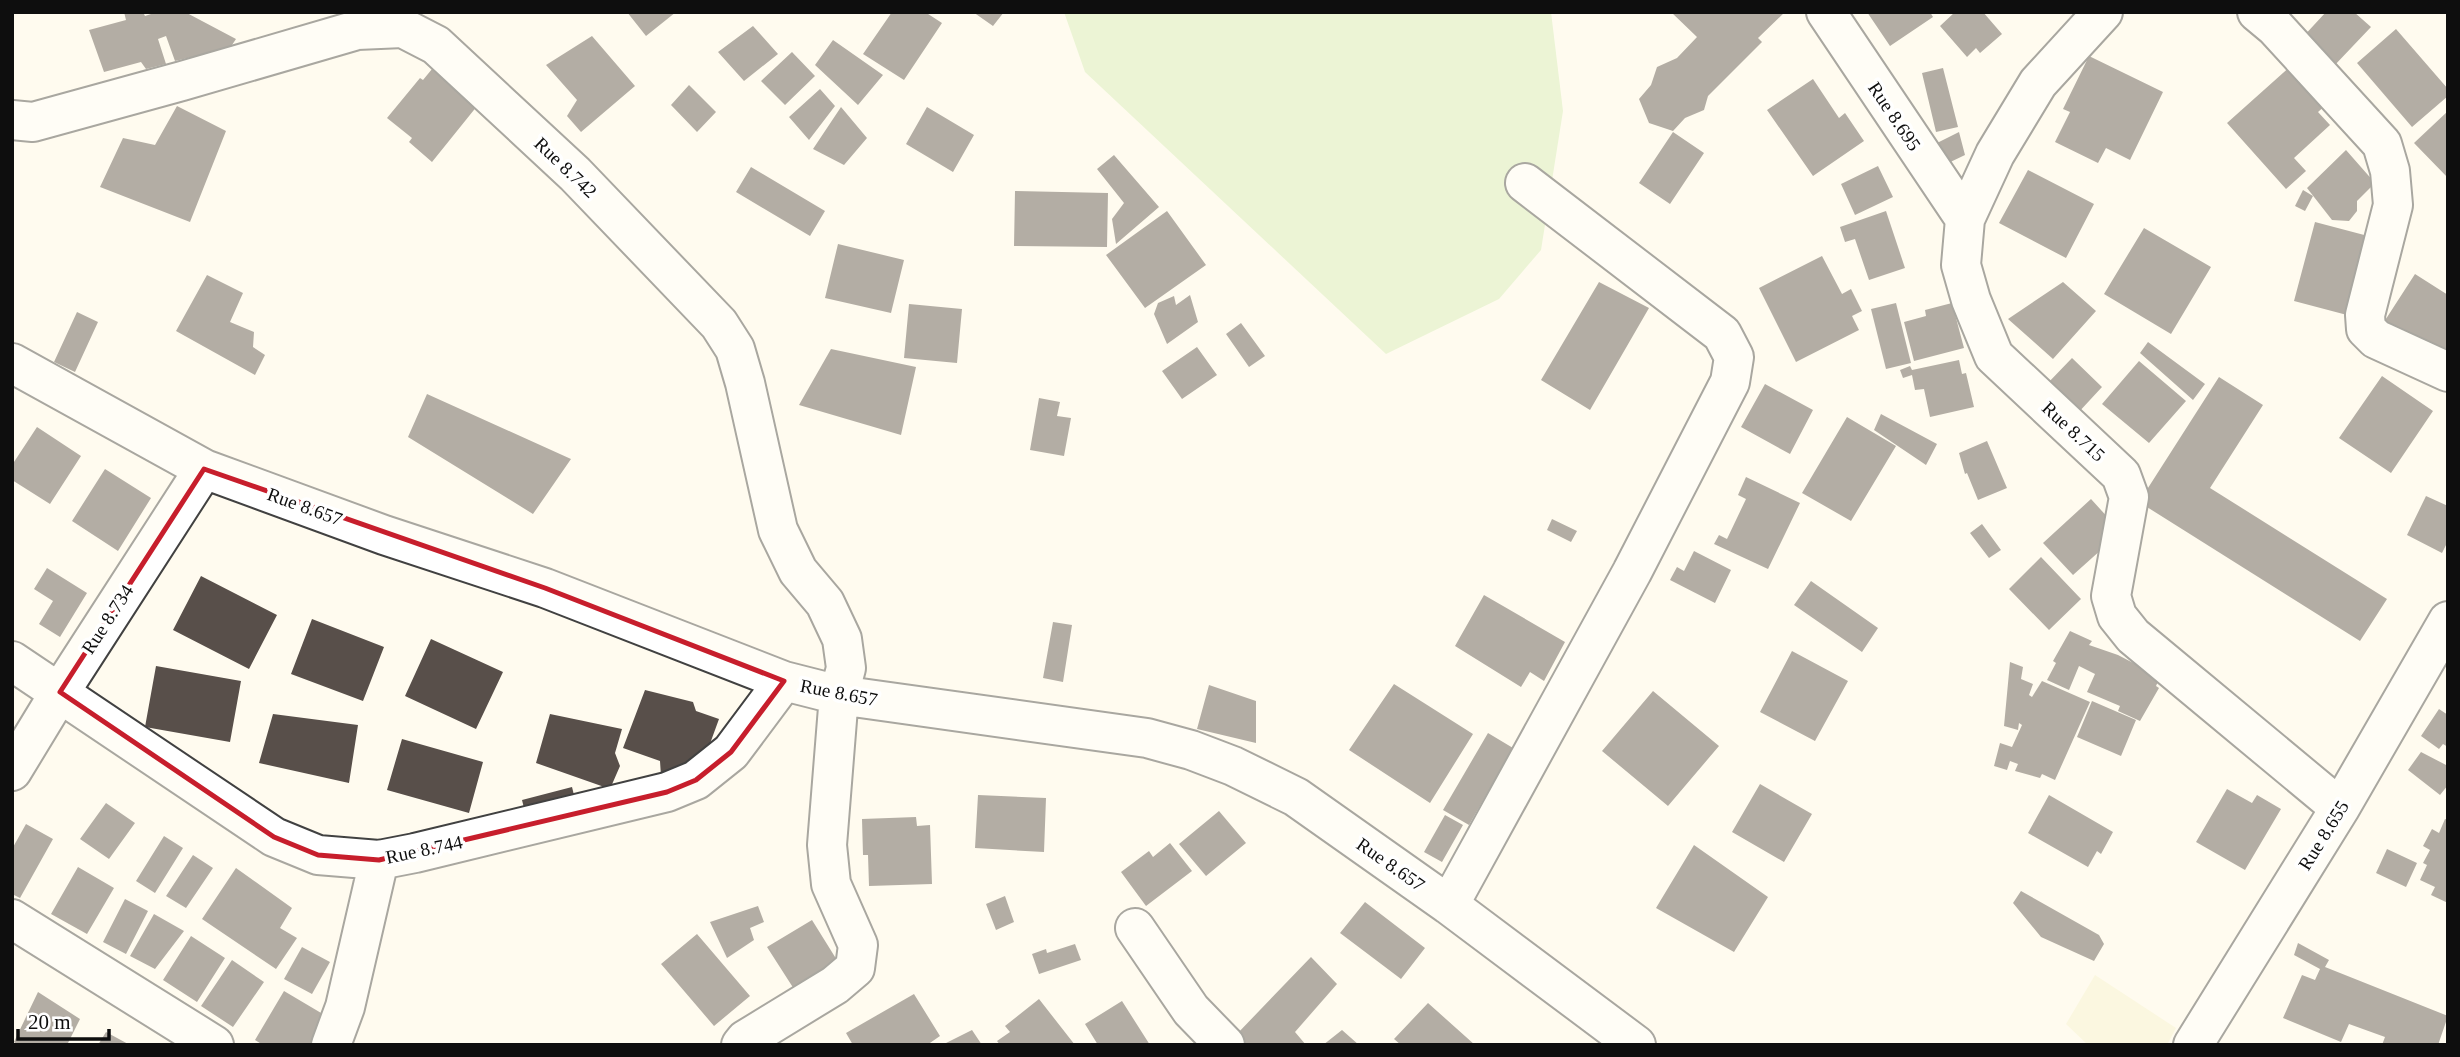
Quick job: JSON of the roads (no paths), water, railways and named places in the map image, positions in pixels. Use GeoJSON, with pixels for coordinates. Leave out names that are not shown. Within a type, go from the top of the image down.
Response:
{"type":"FeatureCollection","features":[{"type":"Feature","properties":{"kind":"street","name":"Rue 8.695"},"geometry":{"type":"LineString","coordinates":[[1826,12],[1965,219]]}},
{"type":"Feature","properties":{"kind":"street","name":"Rue 8.715"},"geometry":{"type":"LineString","coordinates":[[2103,12],[2038,83],[1995,154],[1965,219],[1961,265],[1971,300],[1994,356],[2121,475],[2129,498],[2111,596],[2117,616],[2133,636],[2340,808]]}},
{"type":"Feature","properties":{"kind":"street"},"geometry":{"type":"LineString","coordinates":[[2257,12],[2276,27],[2382,144],[2390,171],[2393,205],[2365,314],[2366,329],[2376,339],[2448,372]]}},
{"type":"Feature","properties":{"kind":"street","name":"Rue 8.742"},"geometry":{"type":"LineString","coordinates":[[12,120],[33,121],[357,30],[402,28],[436,45],[575,174],[719,324],[735,349],[746,383],[778,530],[798,571],[825,603],[842,639],[846,668],[839,695],[827,845],[831,884],[858,945],[855,968],[835,985],[741,1045]]}},
{"type":"Feature","properties":{"kind":"street"},"geometry":{"type":"LineString","coordinates":[[1449,905],[1632,572],[1730,382],[1734,357],[1722,334],[1525,183]]}},
{"type":"Feature","properties":{"kind":"street","name":"Rue 8.657"},"geometry":{"type":"LineString","coordinates":[[12,363],[204,469],[384,535],[545,588],[784,681],[839,695],[1147,738],[1191,750],[1233,766],[1296,797],[1449,905],[1636,1045]]}},
{"type":"Feature","properties":{"kind":"street","name":"Rue 8.734"},"geometry":{"type":"LineString","coordinates":[[12,771],[204,469]]}},
{"type":"Feature","properties":{"kind":"street","name":"Rue 8.655"},"geometry":{"type":"LineString","coordinates":[[2193,1045],[2340,808],[2436,667],[2448,621]]}},
{"type":"Feature","properties":{"kind":"street","name":"Rue 8.744"},"geometry":{"type":"LineString","coordinates":[[12,661],[274,837],[318,855],[379,860],[677,788],[696,779],[731,752],[784,681]]}},
{"type":"Feature","properties":{"kind":"street"},"geometry":{"type":"LineString","coordinates":[[331,1045],[345,1007],[379,860]]}},
{"type":"Feature","properties":{"kind":"street"},"geometry":{"type":"LineString","coordinates":[[12,919],[214,1045]]}},
{"type":"Feature","properties":{"kind":"street"},"geometry":{"type":"LineString","coordinates":[[1135,928],[1191,1010],[1225,1045]]}}]}
